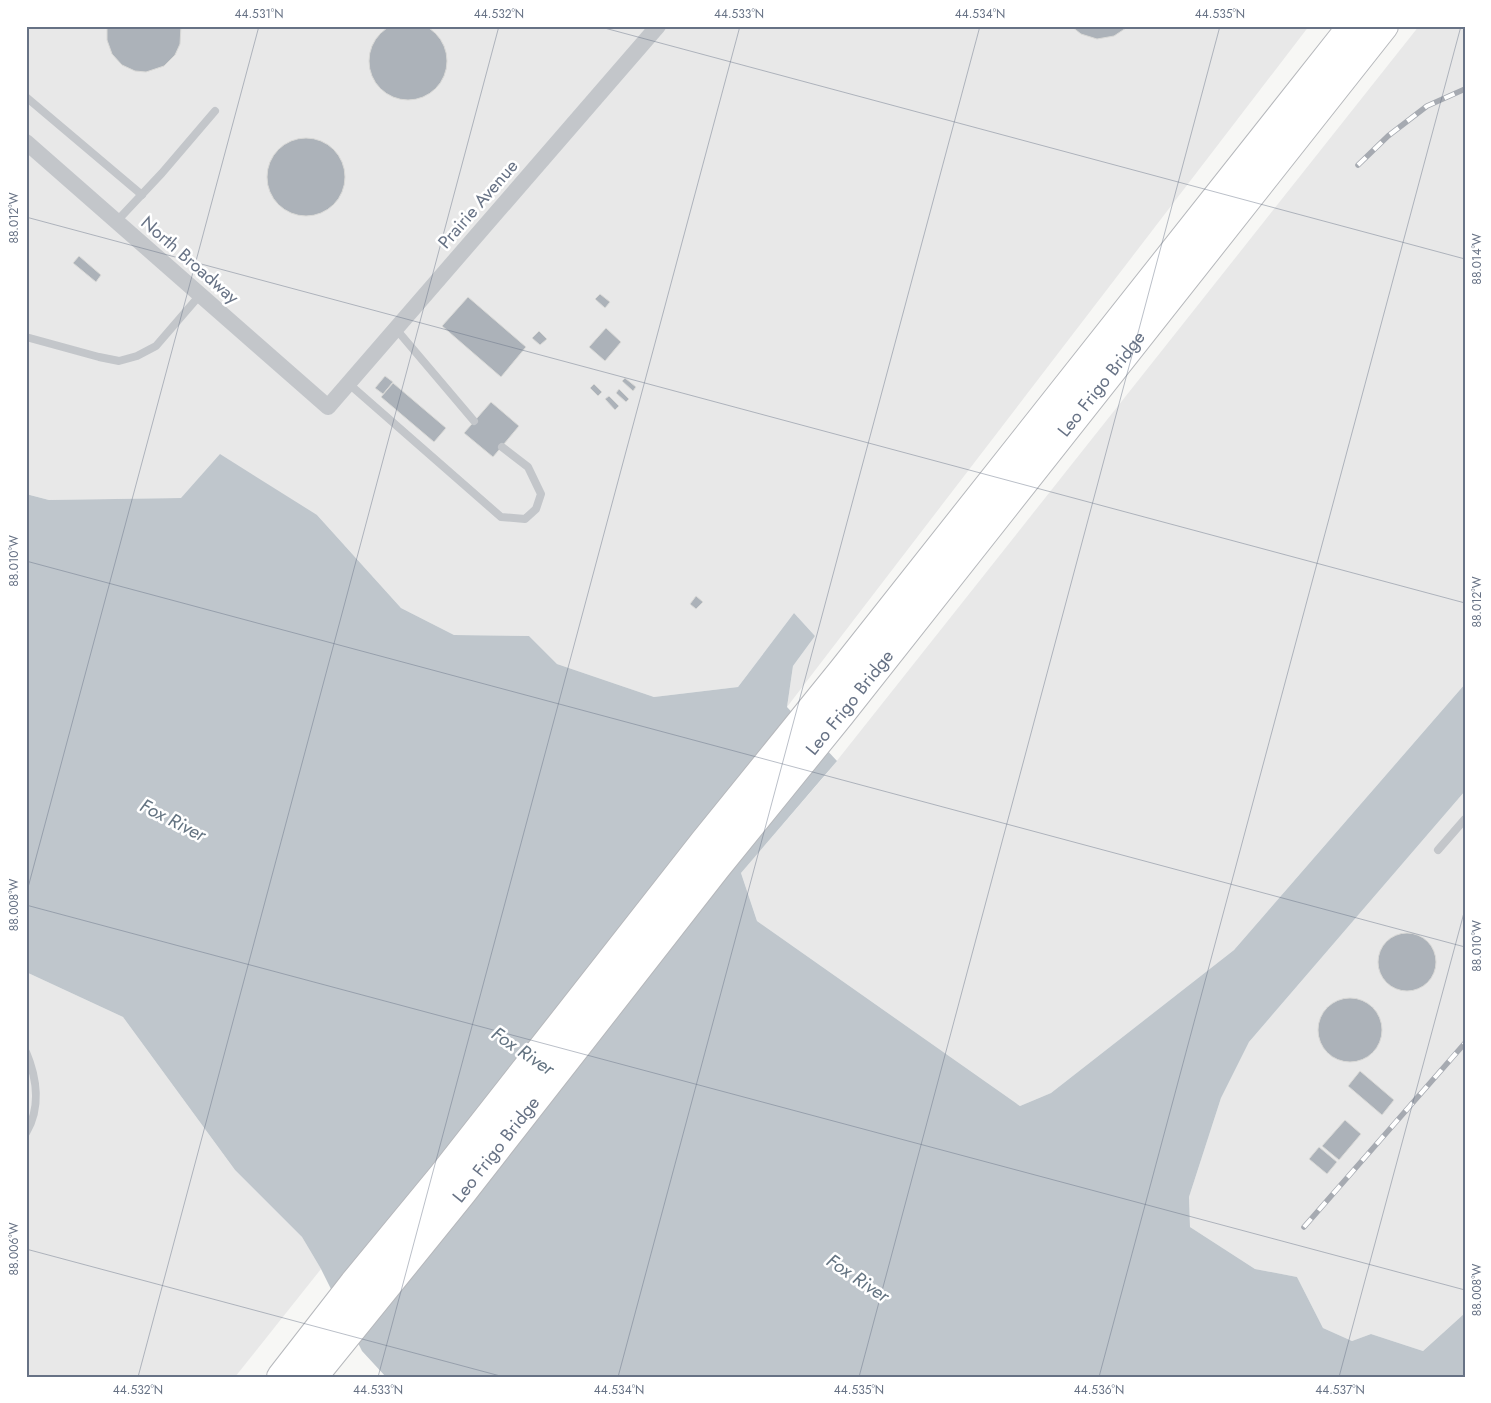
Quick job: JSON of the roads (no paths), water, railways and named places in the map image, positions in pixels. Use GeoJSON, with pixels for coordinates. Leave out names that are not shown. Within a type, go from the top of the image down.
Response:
{"type":"FeatureCollection","features":[{"type":"Feature","properties":{"kind":"highway"},"geometry":{"type":"LineString","coordinates":[[281,1377],[354,1283],[443,1175],[704,842],[844,670],[1352,26]]}},
{"type":"Feature","properties":{"kind":"highway","name":"Leo Frigo Bridge"},"geometry":{"type":"LineString","coordinates":[[312,1377],[462,1193],[716,868],[828,730],[1384,26]]}},
{"type":"Feature","properties":{"kind":"street","name":"Prairie Avenue"},"geometry":{"type":"LineString","coordinates":[[328,407],[658,26]]}},
{"type":"Feature","properties":{"kind":"street","name":"North Broadway"},"geometry":{"type":"LineString","coordinates":[[26,142],[328,407]]}},
{"type":"Feature","properties":{"kind":"lane"},"geometry":{"type":"LineString","coordinates":[[26,97],[142,195]]}},
{"type":"Feature","properties":{"kind":"lane"},"geometry":{"type":"LineString","coordinates":[[116,222],[215,112]]}},
{"type":"Feature","properties":{"kind":"lane"},"geometry":{"type":"LineString","coordinates":[[26,337],[98,358],[120,361],[137,356],[156,346],[200,295]]}},
{"type":"Feature","properties":{"kind":"lane"},"geometry":{"type":"LineString","coordinates":[[396,329],[474,422]]}},
{"type":"Feature","properties":{"kind":"lane"},"geometry":{"type":"LineString","coordinates":[[349,384],[501,517],[524,518],[536,509],[541,494],[528,467],[502,447]]}},
{"type":"Feature","properties":{"kind":"lane"},"geometry":{"type":"LineString","coordinates":[[1438,850],[1465,819]]}},
{"type":"Feature","properties":{"kind":"lane"},"geometry":{"type":"LineString","coordinates":[[26,1052],[32,1066],[37,1093],[34,1114],[26,1133]]}},
{"type":"Feature","properties":{"kind":"water","name":"Fox River"},"geometry":{"type":"Polygon","coordinates":[[[220,454],[317,515],[401,608],[454,635],[529,636],[557,664],[654,697],[738,687],[794,613],[815,636],[793,666],[787,707],[837,761],[741,873],[757,921],[1020,1106],[1051,1093],[1234,950],[1465,684],[1465,791],[1249,1042],[1221,1098],[1189,1197],[1190,1227],[1255,1269],[1297,1277],[1323,1328],[1352,1341],[1371,1334],[1423,1351],[1465,1313],[1465,1377],[386,1377],[362,1351],[321,1269],[302,1237],[235,1170],[123,1017],[26,972],[26,494],[49,500],[181,498],[220,454]]]}},
{"type":"Feature","properties":{"kind":"railway"},"geometry":{"type":"LineString","coordinates":[[1358,165],[1388,136],[1427,106],[1465,89]]}},
{"type":"Feature","properties":{"kind":"railway"},"geometry":{"type":"LineString","coordinates":[[1304,1227],[1465,1043]]}}]}
